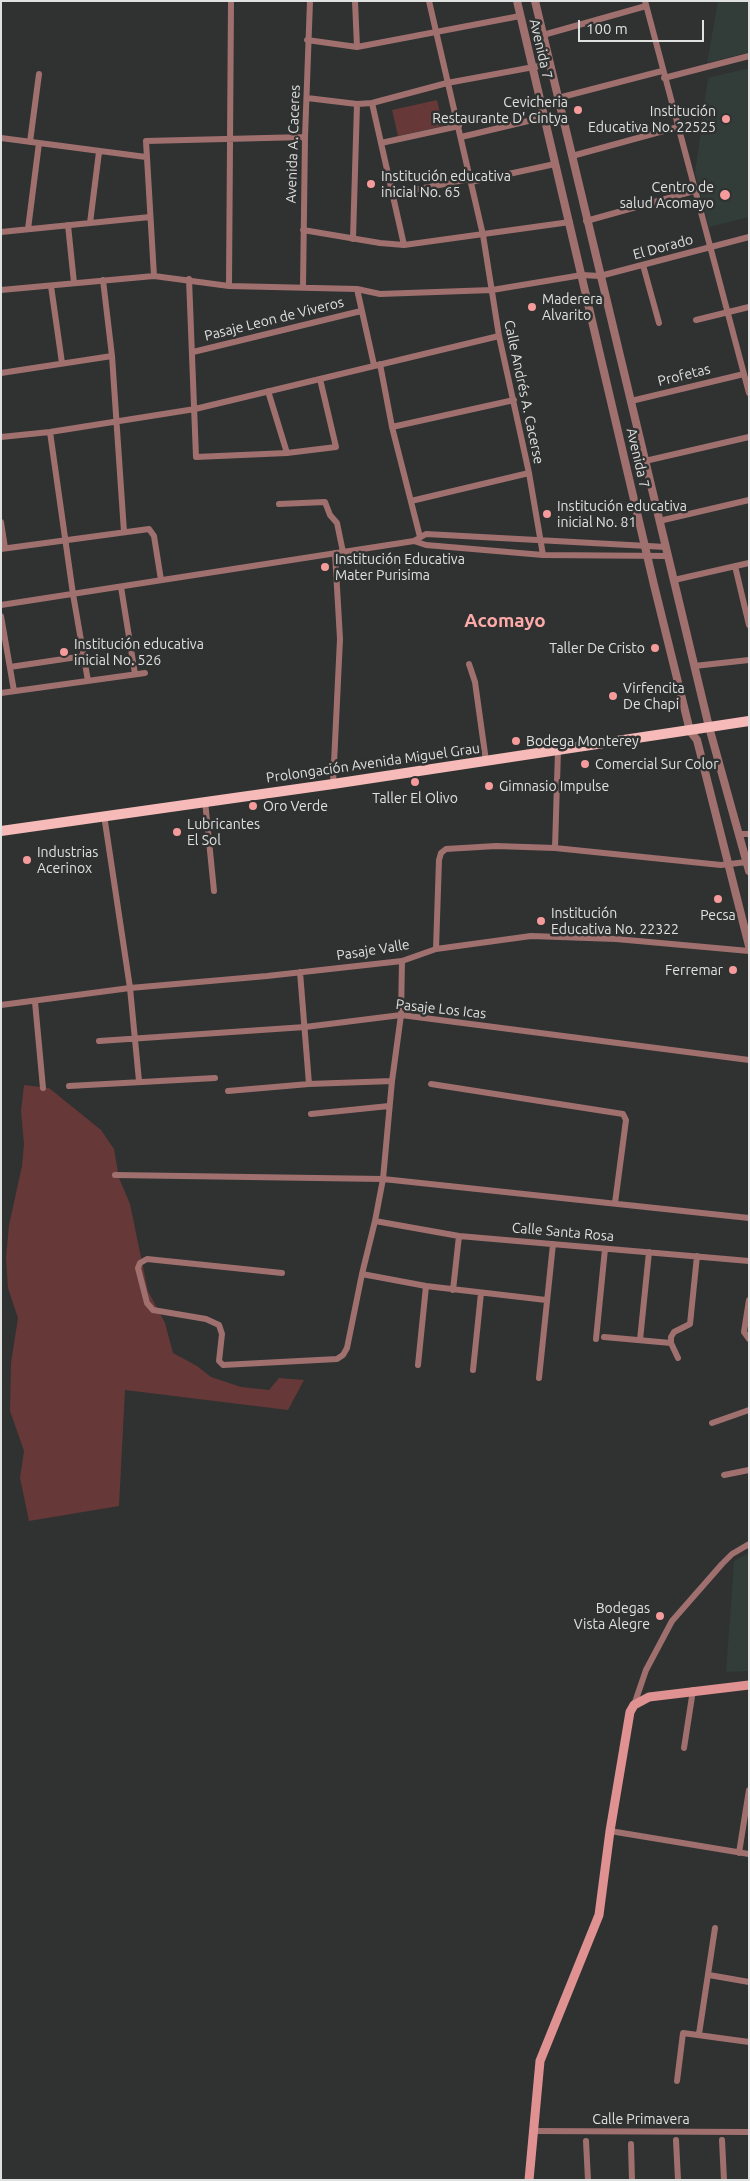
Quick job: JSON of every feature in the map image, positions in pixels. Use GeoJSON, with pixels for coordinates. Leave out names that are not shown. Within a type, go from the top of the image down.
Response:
{"type":"FeatureCollection","features":[{"type":"Feature","properties":{"kind":"main road","name":"Prolongación Avenida Miguel Grau"},"geometry":{"type":"LineString","coordinates":[[1,830],[333,784],[749,721]]}},
{"type":"Feature","properties":{"kind":"main road"},"geometry":{"type":"LineString","coordinates":[[529,2180],[540,2061],[600,1915],[610,1831],[630,1712],[634,1705],[649,1697],[693,1690],[749,1685]]}},
{"type":"Feature","properties":{"kind":"street"},"geometry":{"type":"LineString","coordinates":[[229,286],[231,1]]}},
{"type":"Feature","properties":{"kind":"street","name":"Avenida A. Caceres"},"geometry":{"type":"LineString","coordinates":[[303,287],[304,137],[310,1]]}},
{"type":"Feature","properties":{"kind":"street"},"geometry":{"type":"LineString","coordinates":[[356,1],[357,47]]}},
{"type":"Feature","properties":{"kind":"street","name":"Calle Andrés A. Cacerse"},"geometry":{"type":"LineString","coordinates":[[429,1],[447,83],[462,137],[483,235],[499,336],[529,473],[543,555]]}},
{"type":"Feature","properties":{"kind":"street","name":"Avenida 7"},"geometry":{"type":"LineString","coordinates":[[517,1],[690,731],[697,740],[730,864],[749,946]]}},
{"type":"Feature","properties":{"kind":"street","name":"Avenida 7"},"geometry":{"type":"LineString","coordinates":[[534,1],[709,727],[749,871]]}},
{"type":"Feature","properties":{"kind":"street"},"geometry":{"type":"LineString","coordinates":[[543,35],[645,4],[694,191],[747,380],[748,390]]}},
{"type":"Feature","properties":{"kind":"street"},"geometry":{"type":"LineString","coordinates":[[307,40],[357,47],[520,16]]}},
{"type":"Feature","properties":{"kind":"street"},"geometry":{"type":"LineString","coordinates":[[558,98],[749,56]]}},
{"type":"Feature","properties":{"kind":"street"},"geometry":{"type":"LineString","coordinates":[[307,98],[357,104],[372,103],[447,83],[550,64]]}},
{"type":"Feature","properties":{"kind":"street"},"geometry":{"type":"LineString","coordinates":[[30,142],[39,74]]}},
{"type":"Feature","properties":{"kind":"street"},"geometry":{"type":"LineString","coordinates":[[372,103],[404,244]]}},
{"type":"Feature","properties":{"kind":"street"},"geometry":{"type":"LineString","coordinates":[[353,239],[357,104]]}},
{"type":"Feature","properties":{"kind":"street"},"geometry":{"type":"LineString","coordinates":[[462,137],[545,117]]}},
{"type":"Feature","properties":{"kind":"street"},"geometry":{"type":"LineString","coordinates":[[380,143],[459,126]]}},
{"type":"Feature","properties":{"kind":"street"},"geometry":{"type":"LineString","coordinates":[[572,156],[678,127]]}},
{"type":"Feature","properties":{"kind":"street"},"geometry":{"type":"LineString","coordinates":[[154,276],[146,141],[304,137]]}},
{"type":"Feature","properties":{"kind":"street"},"geometry":{"type":"LineString","coordinates":[[1,138],[146,157]]}},
{"type":"Feature","properties":{"kind":"street"},"geometry":{"type":"LineString","coordinates":[[28,229],[39,143]]}},
{"type":"Feature","properties":{"kind":"street"},"geometry":{"type":"LineString","coordinates":[[90,223],[100,152]]}},
{"type":"Feature","properties":{"kind":"street"},"geometry":{"type":"LineString","coordinates":[[393,194],[555,164]]}},
{"type":"Feature","properties":{"kind":"street"},"geometry":{"type":"LineString","coordinates":[[586,221],[694,191]]}},
{"type":"Feature","properties":{"kind":"street"},"geometry":{"type":"LineString","coordinates":[[1,232],[150,217]]}},
{"type":"Feature","properties":{"kind":"street"},"geometry":{"type":"LineString","coordinates":[[303,230],[353,239],[404,244],[570,222]]}},
{"type":"Feature","properties":{"kind":"street"},"geometry":{"type":"LineString","coordinates":[[68,225],[74,283]]}},
{"type":"Feature","properties":{"kind":"street","name":"El Dorado"},"geometry":{"type":"LineString","coordinates":[[1,290],[154,276],[189,279],[229,286],[357,289],[380,294],[492,290],[582,275],[600,276],[749,237]]}},
{"type":"Feature","properties":{"kind":"street"},"geometry":{"type":"LineString","coordinates":[[643,265],[659,323]]}},
{"type":"Feature","properties":{"kind":"street"},"geometry":{"type":"LineString","coordinates":[[189,279],[196,457],[287,453],[336,448],[320,379]]}},
{"type":"Feature","properties":{"kind":"street"},"geometry":{"type":"LineString","coordinates":[[104,280],[112,356],[124,532]]}},
{"type":"Feature","properties":{"kind":"street"},"geometry":{"type":"LineString","coordinates":[[51,286],[62,363]]}},
{"type":"Feature","properties":{"kind":"street"},"geometry":{"type":"LineString","coordinates":[[357,289],[411,501],[417,539],[426,545],[543,555],[668,556]]}},
{"type":"Feature","properties":{"kind":"street"},"geometry":{"type":"LineString","coordinates":[[696,320],[749,306]]}},
{"type":"Feature","properties":{"kind":"street","name":"Pasaje Leon de Viveros"},"geometry":{"type":"LineString","coordinates":[[193,352],[361,310]]}},
{"type":"Feature","properties":{"kind":"street"},"geometry":{"type":"LineString","coordinates":[[1,437],[50,432],[195,409],[499,336]]}},
{"type":"Feature","properties":{"kind":"street"},"geometry":{"type":"LineString","coordinates":[[1,373],[112,356]]}},
{"type":"Feature","properties":{"kind":"street","name":"Profetas"},"geometry":{"type":"LineString","coordinates":[[631,401],[744,374]]}},
{"type":"Feature","properties":{"kind":"street"},"geometry":{"type":"LineString","coordinates":[[268,391],[287,453]]}},
{"type":"Feature","properties":{"kind":"street"},"geometry":{"type":"LineString","coordinates":[[392,427],[514,400]]}},
{"type":"Feature","properties":{"kind":"street"},"geometry":{"type":"LineString","coordinates":[[50,432],[73,594],[88,681]]}},
{"type":"Feature","properties":{"kind":"street"},"geometry":{"type":"LineString","coordinates":[[645,462],[749,437]]}},
{"type":"Feature","properties":{"kind":"street"},"geometry":{"type":"LineString","coordinates":[[411,501],[529,473]]}},
{"type":"Feature","properties":{"kind":"street"},"geometry":{"type":"LineString","coordinates":[[659,521],[749,500]]}},
{"type":"Feature","properties":{"kind":"street"},"geometry":{"type":"LineString","coordinates":[[279,504],[325,502],[330,515],[337,523],[343,552]]}},
{"type":"Feature","properties":{"kind":"street"},"geometry":{"type":"LineString","coordinates":[[1,522],[3,548],[151,530],[161,580]]}},
{"type":"Feature","properties":{"kind":"street"},"geometry":{"type":"LineString","coordinates":[[1,605],[343,552],[417,539],[426,534],[541,542],[666,547]]}},
{"type":"Feature","properties":{"kind":"street"},"geometry":{"type":"LineString","coordinates":[[333,784],[340,639],[335,553]]}},
{"type":"Feature","properties":{"kind":"street"},"geometry":{"type":"LineString","coordinates":[[674,580],[749,563]]}},
{"type":"Feature","properties":{"kind":"street"},"geometry":{"type":"LineString","coordinates":[[735,566],[749,625]]}},
{"type":"Feature","properties":{"kind":"street"},"geometry":{"type":"LineString","coordinates":[[121,587],[134,674]]}},
{"type":"Feature","properties":{"kind":"street"},"geometry":{"type":"LineString","coordinates":[[1,616],[14,691]]}},
{"type":"Feature","properties":{"kind":"street"},"geometry":{"type":"LineString","coordinates":[[10,667],[84,656]]}},
{"type":"Feature","properties":{"kind":"street"},"geometry":{"type":"LineString","coordinates":[[694,666],[749,660]]}},
{"type":"Feature","properties":{"kind":"street"},"geometry":{"type":"LineString","coordinates":[[469,664],[476,682],[486,761]]}},
{"type":"Feature","properties":{"kind":"street"},"geometry":{"type":"LineString","coordinates":[[1,693],[145,673]]}},
{"type":"Feature","properties":{"kind":"street"},"geometry":{"type":"LineString","coordinates":[[555,848],[558,750]]}},
{"type":"Feature","properties":{"kind":"street"},"geometry":{"type":"LineString","coordinates":[[205,801],[214,891]]}},
{"type":"Feature","properties":{"kind":"street"},"geometry":{"type":"LineString","coordinates":[[104,815],[130,988],[139,1081]]}},
{"type":"Feature","properties":{"kind":"street"},"geometry":{"type":"LineString","coordinates":[[739,834],[749,834]]}},
{"type":"Feature","properties":{"kind":"street"},"geometry":{"type":"LineString","coordinates":[[436,949],[439,860],[443,851],[496,846],[555,848],[730,864],[747,862]]}},
{"type":"Feature","properties":{"kind":"street","name":"Pasaje Valle"},"geometry":{"type":"LineString","coordinates":[[1,1005],[36,1002],[130,988],[402,961],[436,949],[531,936],[616,939],[749,951]]}},
{"type":"Feature","properties":{"kind":"street"},"geometry":{"type":"LineString","coordinates":[[282,1273],[147,1259],[140,1263],[138,1268],[147,1303],[153,1310],[206,1319],[219,1325],[222,1334],[219,1360],[224,1365],[337,1359],[343,1355],[347,1348],[362,1274],[376,1221],[383,1179],[389,1106],[401,1015],[402,961]]}},
{"type":"Feature","properties":{"kind":"street"},"geometry":{"type":"LineString","coordinates":[[300,972],[308,1084]]}},
{"type":"Feature","properties":{"kind":"street"},"geometry":{"type":"LineString","coordinates":[[36,1002],[44,1088]]}},
{"type":"Feature","properties":{"kind":"street","name":"Pasaje Los Icas"},"geometry":{"type":"LineString","coordinates":[[99,1041],[305,1027],[401,1015],[749,1060]]}},
{"type":"Feature","properties":{"kind":"street"},"geometry":{"type":"LineString","coordinates":[[69,1086],[215,1078]]}},
{"type":"Feature","properties":{"kind":"street"},"geometry":{"type":"LineString","coordinates":[[228,1091],[308,1084],[392,1081]]}},
{"type":"Feature","properties":{"kind":"street"},"geometry":{"type":"LineString","coordinates":[[431,1084],[622,1114],[626,1120],[615,1202]]}},
{"type":"Feature","properties":{"kind":"street"},"geometry":{"type":"LineString","coordinates":[[311,1114],[389,1106]]}},
{"type":"Feature","properties":{"kind":"street"},"geometry":{"type":"LineString","coordinates":[[115,1174],[383,1179],[615,1202],[749,1218]]}},
{"type":"Feature","properties":{"kind":"street","name":"Calle Santa Rosa"},"geometry":{"type":"LineString","coordinates":[[376,1221],[459,1236],[749,1261]]}},
{"type":"Feature","properties":{"kind":"street"},"geometry":{"type":"LineString","coordinates":[[453,1290],[459,1236]]}},
{"type":"Feature","properties":{"kind":"street"},"geometry":{"type":"LineString","coordinates":[[539,1378],[553,1244]]}},
{"type":"Feature","properties":{"kind":"street"},"geometry":{"type":"LineString","coordinates":[[596,1339],[605,1249]]}},
{"type":"Feature","properties":{"kind":"street"},"geometry":{"type":"LineString","coordinates":[[640,1340],[649,1252]]}},
{"type":"Feature","properties":{"kind":"street"},"geometry":{"type":"LineString","coordinates":[[678,1358],[671,1343],[674,1332],[685,1327],[691,1320],[697,1256]]}},
{"type":"Feature","properties":{"kind":"street"},"geometry":{"type":"LineString","coordinates":[[362,1274],[453,1290],[546,1300]]}},
{"type":"Feature","properties":{"kind":"street"},"geometry":{"type":"LineString","coordinates":[[418,1366],[426,1286]]}},
{"type":"Feature","properties":{"kind":"street"},"geometry":{"type":"LineString","coordinates":[[473,1370],[481,1293]]}},
{"type":"Feature","properties":{"kind":"street"},"geometry":{"type":"LineString","coordinates":[[749,1300],[744,1332],[749,1339]]}},
{"type":"Feature","properties":{"kind":"street"},"geometry":{"type":"LineString","coordinates":[[604,1337],[671,1343]]}},
{"type":"Feature","properties":{"kind":"street"},"geometry":{"type":"LineString","coordinates":[[712,1423],[749,1410]]}},
{"type":"Feature","properties":{"kind":"street"},"geometry":{"type":"LineString","coordinates":[[724,1475],[749,1470]]}},
{"type":"Feature","properties":{"kind":"street"},"geometry":{"type":"LineString","coordinates":[[634,1705],[646,1670],[672,1621],[732,1554],[749,1544]]}},
{"type":"Feature","properties":{"kind":"street"},"geometry":{"type":"LineString","coordinates":[[684,1748],[693,1690]]}},
{"type":"Feature","properties":{"kind":"street"},"geometry":{"type":"LineString","coordinates":[[740,1853],[749,1790]]}},
{"type":"Feature","properties":{"kind":"street"},"geometry":{"type":"LineString","coordinates":[[610,1831],[749,1854]]}},
{"type":"Feature","properties":{"kind":"street"},"geometry":{"type":"LineString","coordinates":[[699,2034],[715,1928]]}},
{"type":"Feature","properties":{"kind":"street"},"geometry":{"type":"LineString","coordinates":[[709,1975],[749,1982]]}},
{"type":"Feature","properties":{"kind":"street"},"geometry":{"type":"LineString","coordinates":[[677,2082],[682,2034],[699,2034],[749,2042]]}},
{"type":"Feature","properties":{"kind":"street","name":"Calle Primavera"},"geometry":{"type":"LineString","coordinates":[[533,2131],[749,2132]]}},
{"type":"Feature","properties":{"kind":"street"},"geometry":{"type":"LineString","coordinates":[[676,2140],[678,2180]]}},
{"type":"Feature","properties":{"kind":"street"},"geometry":{"type":"LineString","coordinates":[[722,2140],[724,2180]]}},
{"type":"Feature","properties":{"kind":"street"},"geometry":{"type":"LineString","coordinates":[[586,2142],[588,2180]]}},
{"type":"Feature","properties":{"kind":"street"},"geometry":{"type":"LineString","coordinates":[[631,2144],[632,2180]]}},
{"type":"Feature","properties":{"kind":"shaded area"},"geometry":{"type":"Polygon","coordinates":[[[718,1],[749,1],[749,52],[707,63],[718,1]]]}},
{"type":"Feature","properties":{"kind":"shaded area","name":"Institución Educativa No. 22525"},"geometry":{"type":"Polygon","coordinates":[[[749,68],[749,217],[709,227],[695,173],[708,78],[749,68]]]}},
{"type":"Feature","properties":{"kind":"shaded area"},"geometry":{"type":"Polygon","coordinates":[[[437,100],[443,126],[398,136],[392,110],[437,100]]]}},
{"type":"Feature","properties":{"kind":"shaded area"},"geometry":{"type":"Polygon","coordinates":[[[24,1085],[49,1088],[101,1130],[114,1149],[119,1178],[130,1204],[148,1291],[165,1323],[173,1353],[197,1366],[211,1377],[241,1387],[269,1390],[279,1378],[304,1380],[288,1410],[125,1390],[119,1506],[29,1521],[20,1478],[24,1451],[10,1411],[11,1363],[18,1318],[8,1288],[6,1258],[9,1225],[22,1166],[24,1144],[21,1111],[24,1085]]]}},
{"type":"Feature","properties":{"kind":"shaded area"},"geometry":{"type":"Polygon","coordinates":[[[749,1553],[749,1671],[726,1672],[734,1561],[749,1553]]]}},
{"type":"Feature","properties":{"kind":"place","name":"Cevicheria Restaurante D' Cintya"},"geometry":{"type":"Point","coordinates":[578,110]}},
{"type":"Feature","properties":{"kind":"place","name":"Institución Educativa No. 22525"},"geometry":{"type":"Point","coordinates":[726,119]}},
{"type":"Feature","properties":{"kind":"place","name":"Institución educativa inicial No. 65"},"geometry":{"type":"Point","coordinates":[371,184]}},
{"type":"Feature","properties":{"kind":"place","name":"Centro de salud Acomayo"},"geometry":{"type":"Point","coordinates":[725,195]}},
{"type":"Feature","properties":{"kind":"place","name":"Maderera Alvarito"},"geometry":{"type":"Point","coordinates":[532,307]}},
{"type":"Feature","properties":{"kind":"place","name":"Institución educativa inicial No. 81"},"geometry":{"type":"Point","coordinates":[547,514]}},
{"type":"Feature","properties":{"kind":"place","name":"Institución Educativa Mater Purisima"},"geometry":{"type":"Point","coordinates":[325,567]}},
{"type":"Feature","properties":{"kind":"place","name":"Taller De Cristo"},"geometry":{"type":"Point","coordinates":[655,648]}},
{"type":"Feature","properties":{"kind":"place","name":"Institución educativa inicial No. 526"},"geometry":{"type":"Point","coordinates":[64,652]}},
{"type":"Feature","properties":{"kind":"place","name":"Virfencita De Chapi"},"geometry":{"type":"Point","coordinates":[613,696]}},
{"type":"Feature","properties":{"kind":"place","name":"Bodega Monterey"},"geometry":{"type":"Point","coordinates":[516,741]}},
{"type":"Feature","properties":{"kind":"place","name":"Comercial Sur Color"},"geometry":{"type":"Point","coordinates":[585,764]}},
{"type":"Feature","properties":{"kind":"place","name":"Taller El Olivo"},"geometry":{"type":"Point","coordinates":[415,782]}},
{"type":"Feature","properties":{"kind":"place","name":"Gimnasio Impulse"},"geometry":{"type":"Point","coordinates":[489,786]}},
{"type":"Feature","properties":{"kind":"place","name":"Oro Verde"},"geometry":{"type":"Point","coordinates":[253,806]}},
{"type":"Feature","properties":{"kind":"place","name":"Lubricantes El Sol"},"geometry":{"type":"Point","coordinates":[177,832]}},
{"type":"Feature","properties":{"kind":"place","name":"Industrias Acerinox"},"geometry":{"type":"Point","coordinates":[27,860]}},
{"type":"Feature","properties":{"kind":"place","name":"Pecsa"},"geometry":{"type":"Point","coordinates":[718,899]}},
{"type":"Feature","properties":{"kind":"place","name":"Institución Educativa No. 22322"},"geometry":{"type":"Point","coordinates":[541,921]}},
{"type":"Feature","properties":{"kind":"place","name":"Ferremar"},"geometry":{"type":"Point","coordinates":[733,970]}},
{"type":"Feature","properties":{"kind":"place","name":"Bodegas Vista Alegre"},"geometry":{"type":"Point","coordinates":[660,1616]}},
{"type":"Feature","properties":{"kind":"district","name":"Acomayo"},"geometry":{"type":"Point","coordinates":[505,621]}}]}
